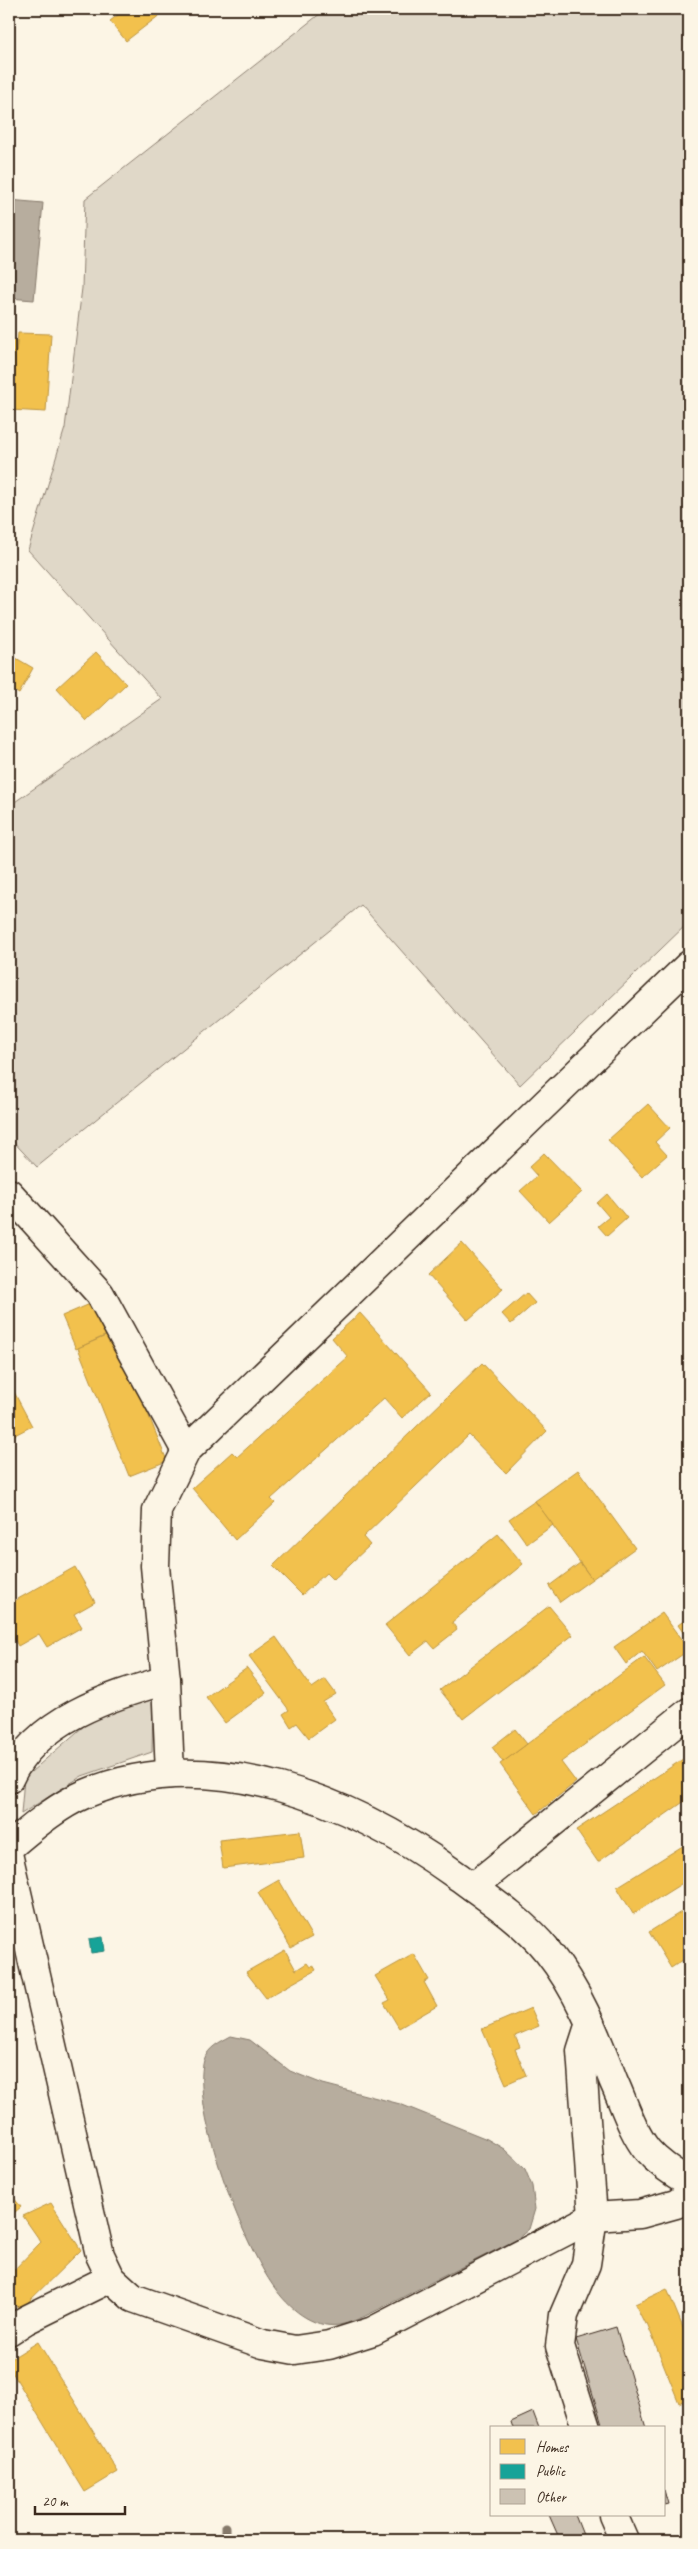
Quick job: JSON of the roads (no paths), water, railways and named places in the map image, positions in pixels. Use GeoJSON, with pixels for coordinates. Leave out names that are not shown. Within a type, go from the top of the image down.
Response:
{"type":"FeatureCollection","features":[{"type":"Feature","properties":{"kind":"street"},"geometry":{"type":"LineString","coordinates":[[170,1774],[166,1680],[155,1566],[157,1510],[186,1451],[689,965]]}},
{"type":"Feature","properties":{"kind":"street"},"geometry":{"type":"LineString","coordinates":[[9,1192],[100,1294],[186,1451]]}},
{"type":"Feature","properties":{"kind":"street"},"geometry":{"type":"LineString","coordinates":[[9,1779],[16,1763],[52,1728],[104,1699],[166,1680]]}},
{"type":"Feature","properties":{"kind":"street"},"geometry":{"type":"LineString","coordinates":[[473,1887],[689,1712]]}},
{"type":"Feature","properties":{"kind":"street"},"geometry":{"type":"LineString","coordinates":[[9,1847],[44,1817],[85,1794],[129,1781],[170,1774],[226,1777],[278,1787],[349,1811],[429,1856],[473,1887],[519,1922],[547,1951],[575,1991],[627,2112],[647,2149],[668,2170],[689,2182]]}},
{"type":"Feature","properties":{"kind":"street"},"geometry":{"type":"LineString","coordinates":[[9,1858],[100,2255],[110,2278],[133,2298],[263,2344],[295,2350],[329,2345],[373,2332],[593,2217],[640,2214],[676,2204],[689,2195]]}},
{"type":"Feature","properties":{"kind":"street"},"geometry":{"type":"LineString","coordinates":[[585,2426],[560,2346],[564,2315],[586,2264],[593,2217],[580,2051],[590,2023]]}},
{"type":"Feature","properties":{"kind":"street"},"geometry":{"type":"LineString","coordinates":[[9,2331],[26,2320],[110,2278]]}},
{"type":"Feature","properties":{"kind":"street"},"geometry":{"type":"LineString","coordinates":[[613,2516],[624,2540]]}},
{"type":"Feature","properties":{"kind":"waterway"},"geometry":{"type":"LineString","coordinates":[[225,2527],[225,2540]]}}]}
